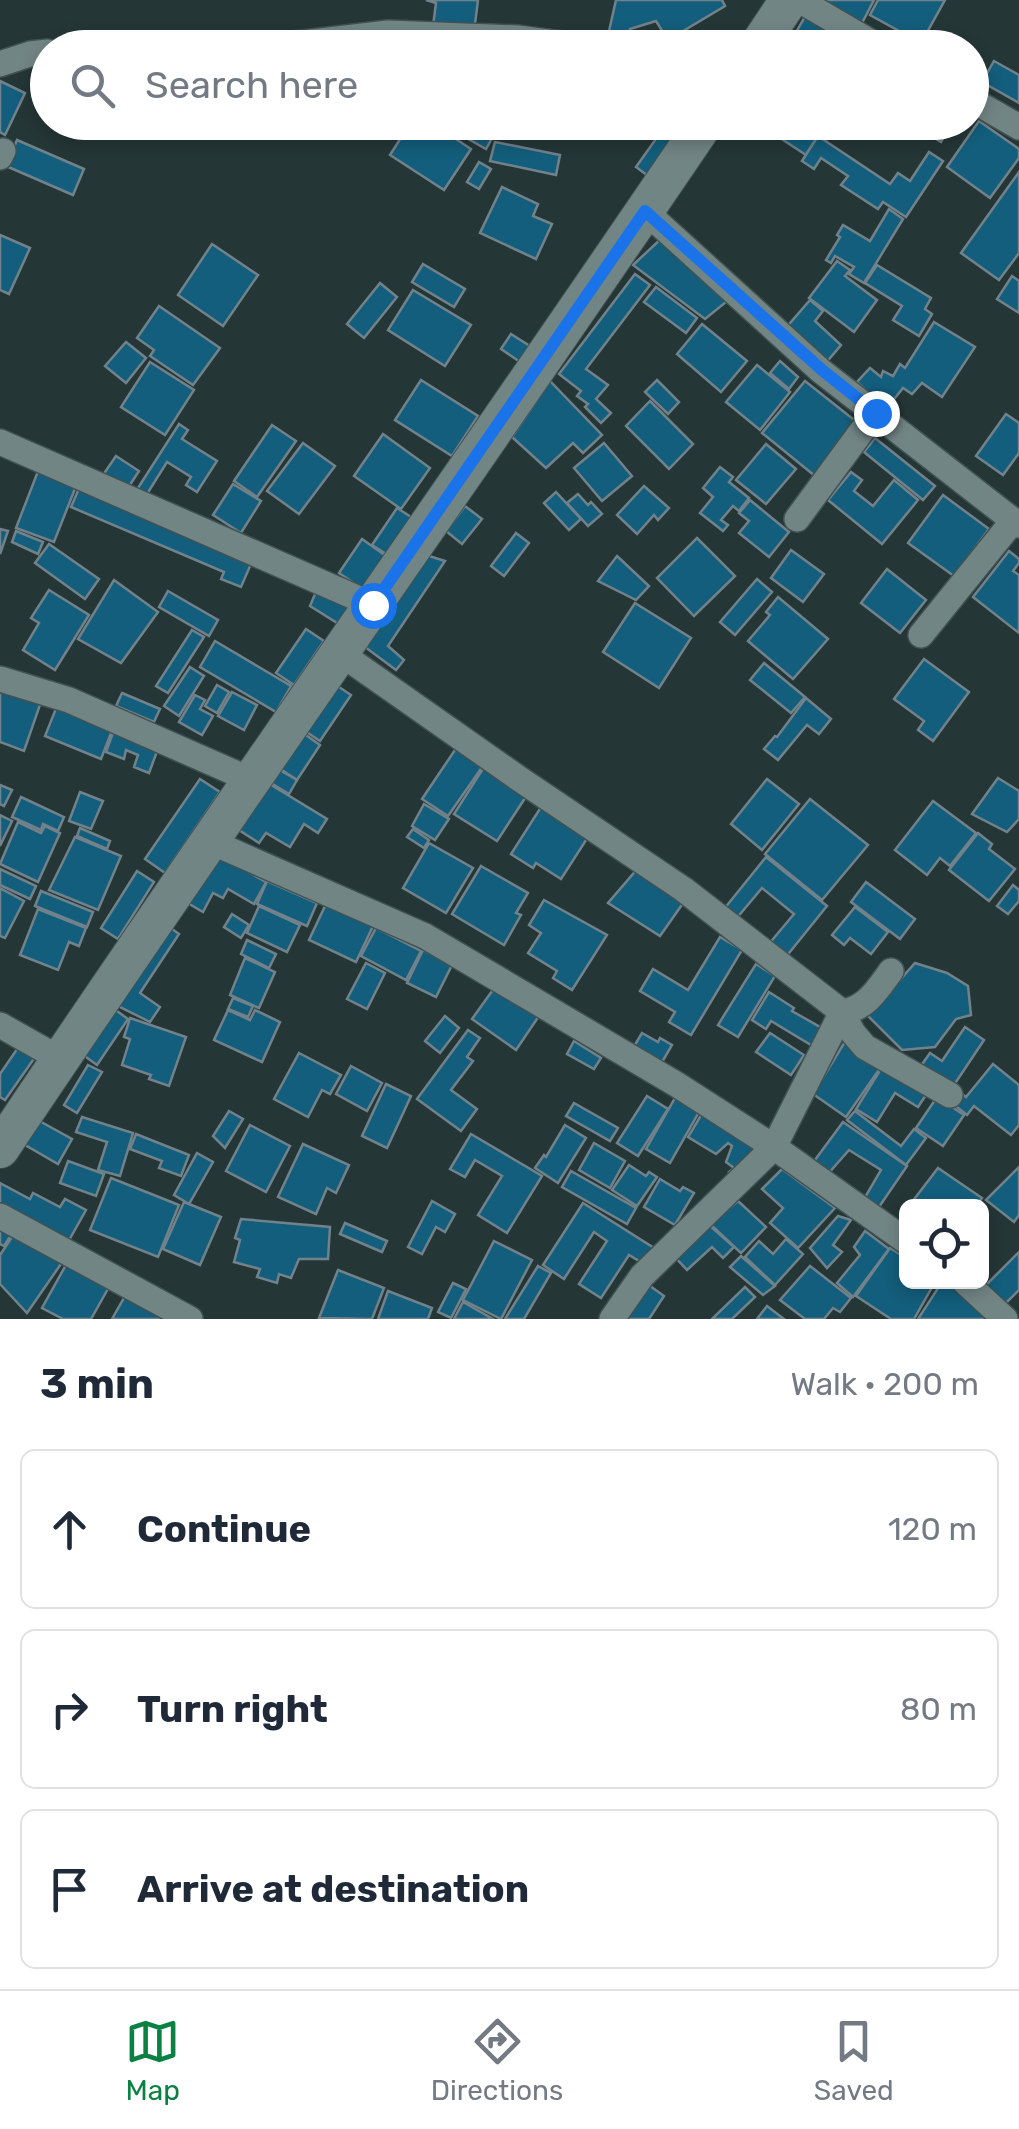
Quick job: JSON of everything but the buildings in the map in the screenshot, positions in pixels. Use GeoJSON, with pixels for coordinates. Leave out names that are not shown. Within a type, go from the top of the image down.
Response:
{"type":"FeatureCollection","features":[{"type":"Feature","properties":{"kind":"street"},"geometry":{"type":"LineString","coordinates":[[768,30],[789,0]]}},
{"type":"Feature","properties":{"kind":"street"},"geometry":{"type":"LineString","coordinates":[[800,0],[851,30]]}},
{"type":"Feature","properties":{"kind":"street"},"geometry":{"type":"LineString","coordinates":[[0,64],[30,54]]}},
{"type":"Feature","properties":{"kind":"street"},"geometry":{"type":"LineString","coordinates":[[989,110],[1019,128]]}},
{"type":"Feature","properties":{"kind":"street"},"geometry":{"type":"LineString","coordinates":[[0,1149],[694,140]]}},
{"type":"Feature","properties":{"kind":"street"},"geometry":{"type":"LineString","coordinates":[[645,211],[822,370],[1016,523],[921,635]]}},
{"type":"Feature","properties":{"kind":"street"},"geometry":{"type":"LineString","coordinates":[[797,520],[876,413]]}},
{"type":"Feature","properties":{"kind":"street"},"geometry":{"type":"LineString","coordinates":[[0,442],[373,605]]}},
{"type":"Feature","properties":{"kind":"street"},"geometry":{"type":"LineString","coordinates":[[340,653],[683,888],[842,1012],[865,1046],[950,1095]]}},
{"type":"Feature","properties":{"kind":"street"},"geometry":{"type":"LineString","coordinates":[[0,679],[69,700],[252,780]]}},
{"type":"Feature","properties":{"kind":"street"},"geometry":{"type":"LineString","coordinates":[[209,841],[425,936],[676,1084],[899,1235]]}},
{"type":"Feature","properties":{"kind":"street"},"geometry":{"type":"LineString","coordinates":[[842,1012],[856,1010],[891,971]]}},
{"type":"Feature","properties":{"kind":"street"},"geometry":{"type":"LineString","coordinates":[[612,1319],[642,1276],[774,1147],[842,1012]]}},
{"type":"Feature","properties":{"kind":"street"},"geometry":{"type":"LineString","coordinates":[[0,1025],[60,1059]]}},
{"type":"Feature","properties":{"kind":"street"},"geometry":{"type":"LineString","coordinates":[[0,1216],[190,1319]]}},
{"type":"Feature","properties":{"kind":"street"},"geometry":{"type":"LineString","coordinates":[[972,1289],[1005,1319]]}},
{"type":"Feature","properties":{"kind":"route"},"geometry":{"type":"LineString","coordinates":[[373,605],[645,211],[822,370],[876,413]]}}]}
